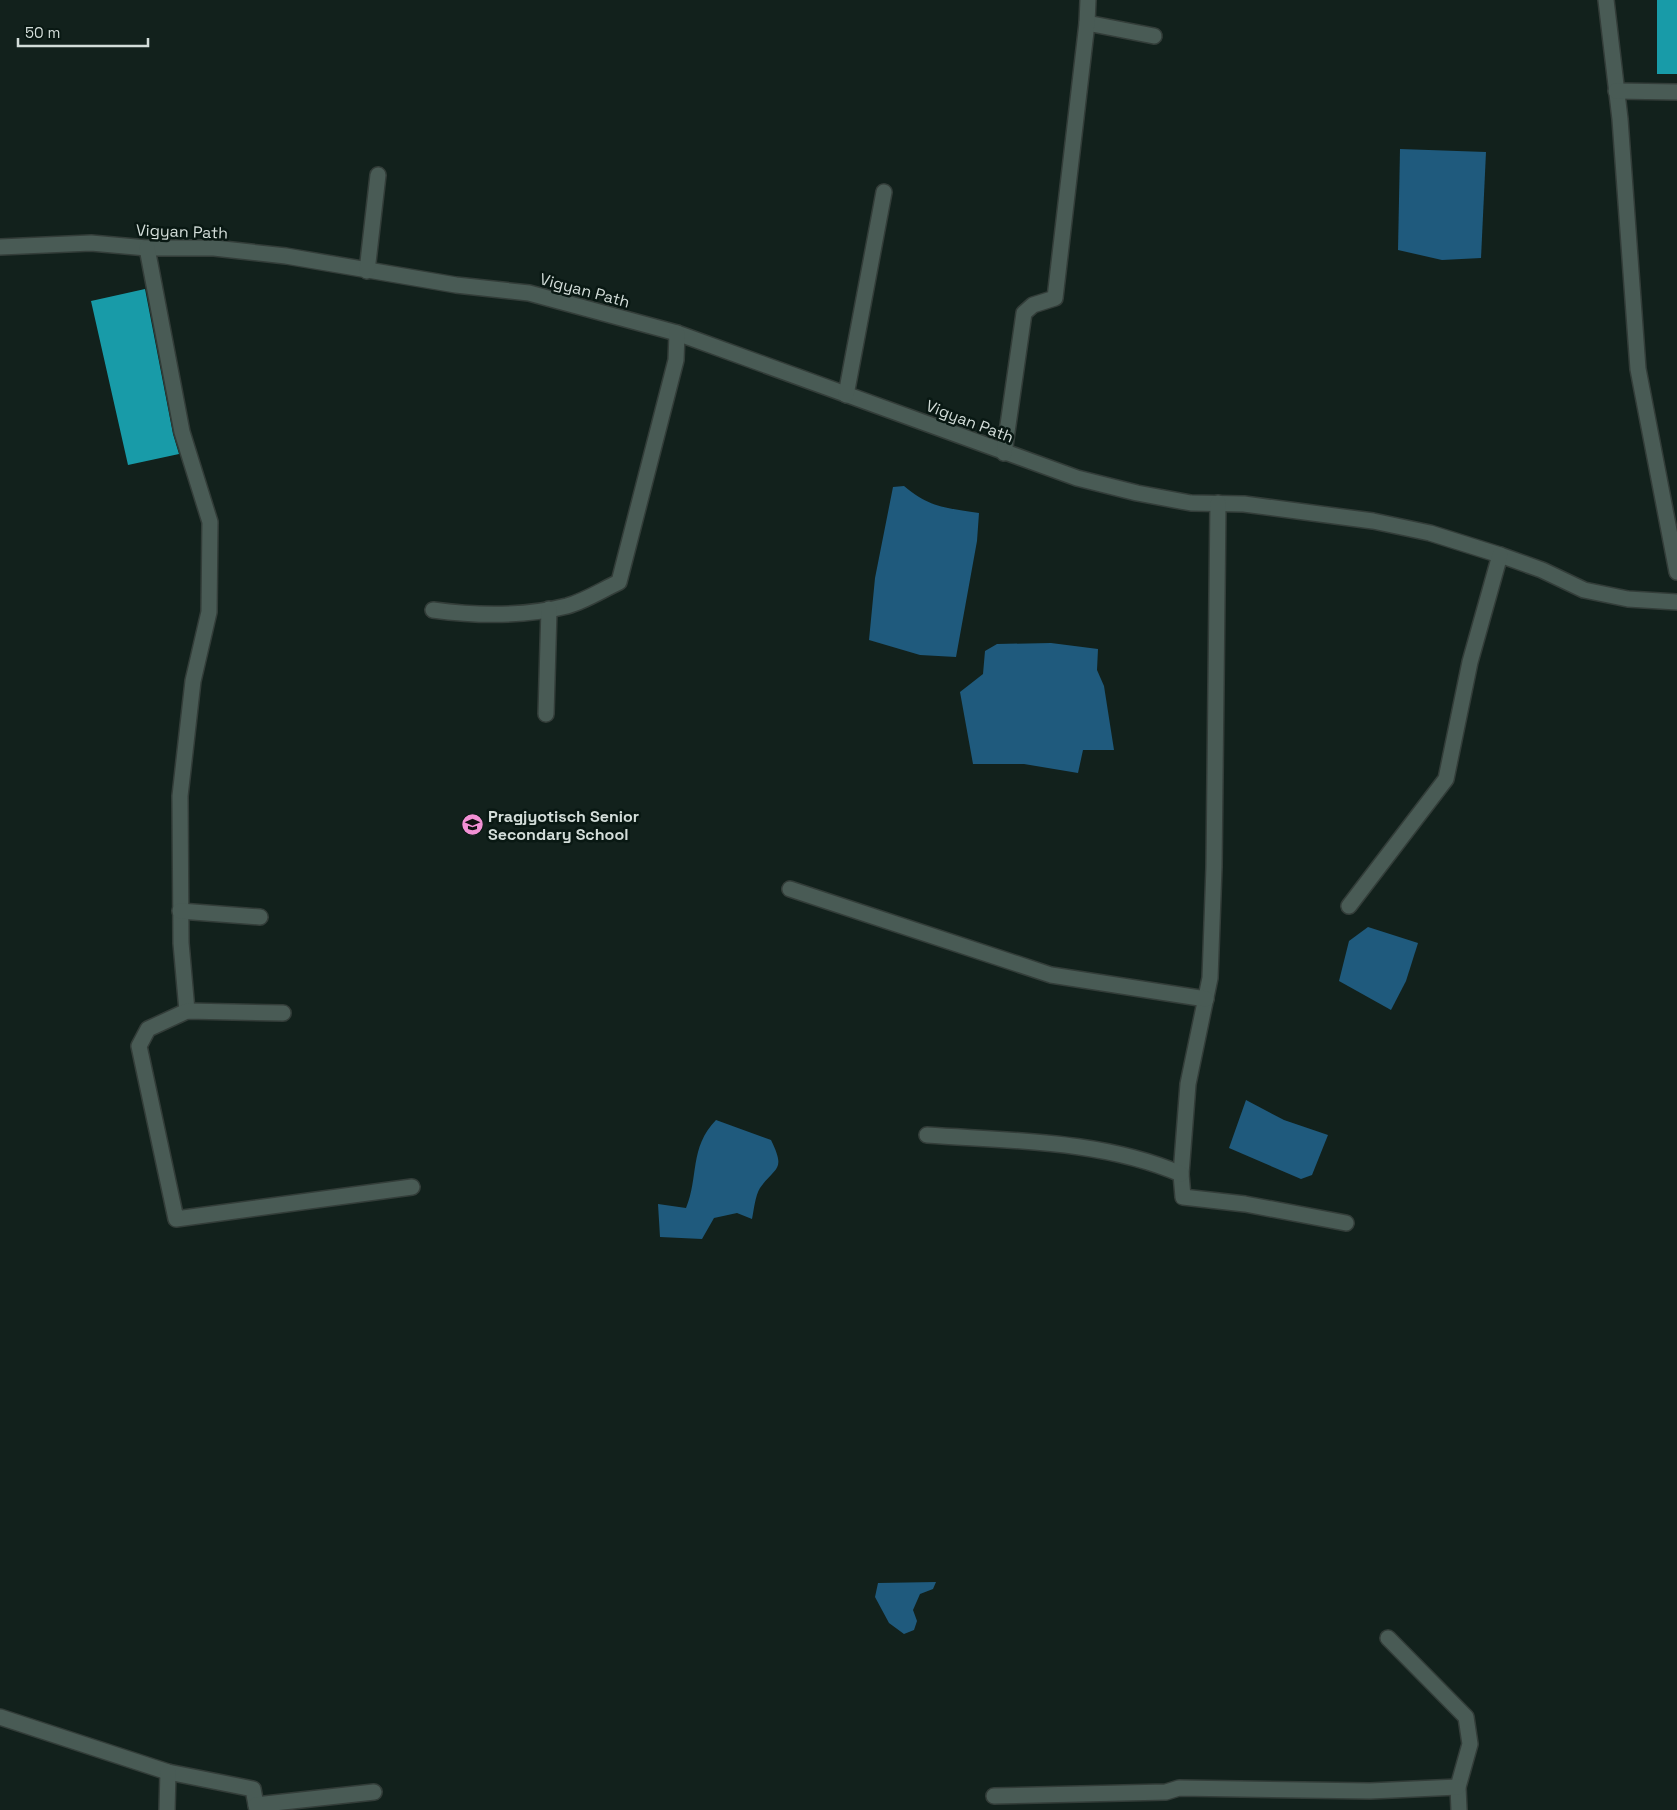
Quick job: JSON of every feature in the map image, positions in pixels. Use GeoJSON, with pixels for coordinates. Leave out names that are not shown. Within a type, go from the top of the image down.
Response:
{"type":"FeatureCollection","features":[{"type":"Feature","properties":{"kind":"street"},"geometry":{"type":"LineString","coordinates":[[1004,453],[1024,313],[1033,305],[1055,298],[1087,23],[1088,0]]}},
{"type":"Feature","properties":{"kind":"street"},"geometry":{"type":"LineString","coordinates":[[1606,0],[1616,91],[1638,369],[1677,572]]}},
{"type":"Feature","properties":{"kind":"street"},"geometry":{"type":"LineString","coordinates":[[1087,23],[1154,36]]}},
{"type":"Feature","properties":{"kind":"street"},"geometry":{"type":"LineString","coordinates":[[1616,91],[1677,92]]}},
{"type":"Feature","properties":{"kind":"street"},"geometry":{"type":"LineString","coordinates":[[367,271],[378,175]]}},
{"type":"Feature","properties":{"kind":"street"},"geometry":{"type":"LineString","coordinates":[[846,395],[884,192]]}},
{"type":"Feature","properties":{"kind":"street","name":"Vigyan Path"},"geometry":{"type":"LineString","coordinates":[[0,248],[42,244],[91,243],[147,248],[214,248],[286,256],[456,286],[529,293],[677,333],[1077,478],[1137,493],[1191,503],[1244,504],[1373,521],[1430,533],[1500,555],[1542,570],[1584,590],[1628,598],[1677,602]]}},
{"type":"Feature","properties":{"kind":"street"},"geometry":{"type":"LineString","coordinates":[[147,248],[182,432],[210,522],[209,612],[193,681],[180,796],[180,943],[187,1011]]}},
{"type":"Feature","properties":{"kind":"street"},"geometry":{"type":"LineString","coordinates":[[433,610],[469,615],[520,614],[568,606],[619,582],[676,360],[677,333]]}},
{"type":"Feature","properties":{"kind":"street"},"geometry":{"type":"LineString","coordinates":[[1218,504],[1214,867],[1210,978],[1188,1084],[1181,1174],[1183,1197],[1245,1204],[1346,1223]]}},
{"type":"Feature","properties":{"kind":"street"},"geometry":{"type":"LineString","coordinates":[[1349,906],[1446,779],[1470,662],[1500,555]]}},
{"type":"Feature","properties":{"kind":"street"},"geometry":{"type":"LineString","coordinates":[[546,714],[549,609]]}},
{"type":"Feature","properties":{"kind":"street"},"geometry":{"type":"LineString","coordinates":[[790,889],[1051,975],[1206,999]]}},
{"type":"Feature","properties":{"kind":"street"},"geometry":{"type":"LineString","coordinates":[[180,911],[260,917]]}},
{"type":"Feature","properties":{"kind":"street"},"geometry":{"type":"LineString","coordinates":[[283,1013],[187,1011],[148,1029],[139,1046],[176,1219],[412,1187]]}},
{"type":"Feature","properties":{"kind":"street"},"geometry":{"type":"LineString","coordinates":[[927,1135],[1066,1144],[1158,1164],[1181,1174]]}},
{"type":"Feature","properties":{"kind":"street"},"geometry":{"type":"LineString","coordinates":[[1388,1638],[1466,1717],[1470,1744],[1458,1788],[1460,1810]]}},
{"type":"Feature","properties":{"kind":"street"},"geometry":{"type":"LineString","coordinates":[[0,1717],[168,1772],[253,1789],[257,1808],[374,1792]]}},
{"type":"Feature","properties":{"kind":"street"},"geometry":{"type":"LineString","coordinates":[[166,1810],[168,1772]]}},
{"type":"Feature","properties":{"kind":"street"},"geometry":{"type":"LineString","coordinates":[[994,1796],[1166,1792],[1179,1788],[1370,1791],[1458,1788]]}},
{"type":"Feature","properties":{"kind":"water"},"geometry":{"type":"Polygon","coordinates":[[[1400,149],[1486,152],[1481,258],[1442,260],[1398,250],[1400,149]]]}},
{"type":"Feature","properties":{"kind":"water"},"geometry":{"type":"Polygon","coordinates":[[[904,486],[922,499],[939,506],[979,513],[977,541],[956,657],[920,655],[869,640],[875,578],[893,487],[904,486]]]}},
{"type":"Feature","properties":{"kind":"water"},"geometry":{"type":"Polygon","coordinates":[[[1051,643],[1098,649],[1097,670],[1104,686],[1114,750],[1083,750],[1078,773],[1024,764],[973,764],[960,692],[983,674],[985,651],[997,644],[1051,643]]]}},
{"type":"Feature","properties":{"kind":"water"},"geometry":{"type":"Polygon","coordinates":[[[1368,927],[1418,943],[1406,981],[1391,1010],[1339,981],[1349,941],[1368,927]]]}},
{"type":"Feature","properties":{"kind":"water"},"geometry":{"type":"Polygon","coordinates":[[[1246,1100],[1284,1120],[1328,1135],[1312,1175],[1301,1179],[1229,1148],[1246,1100]]]}},
{"type":"Feature","properties":{"kind":"water"},"geometry":{"type":"Polygon","coordinates":[[[716,1120],[771,1140],[778,1157],[777,1167],[758,1191],[752,1219],[737,1213],[714,1218],[702,1239],[660,1237],[658,1204],[686,1208],[698,1152],[707,1131],[716,1120]]]}},
{"type":"Feature","properties":{"kind":"water"},"geometry":{"type":"Polygon","coordinates":[[[936,1582],[933,1589],[920,1594],[913,1610],[917,1621],[914,1630],[904,1634],[889,1623],[875,1597],[878,1583],[936,1582]]]}},
{"type":"Feature","properties":{"kind":"building"},"geometry":{"type":"Polygon","coordinates":[[[1657,0],[1677,0],[1677,74],[1657,74],[1657,0]]]}},
{"type":"Feature","properties":{"kind":"building"},"geometry":{"type":"Polygon","coordinates":[[[145,289],[173,434],[179,454],[128,465],[91,301],[145,289]]]}},
{"type":"Feature","properties":{"kind":"place","name":"Pragjyotisch Senior Secondary School"},"geometry":{"type":"Point","coordinates":[472,825]}}]}
